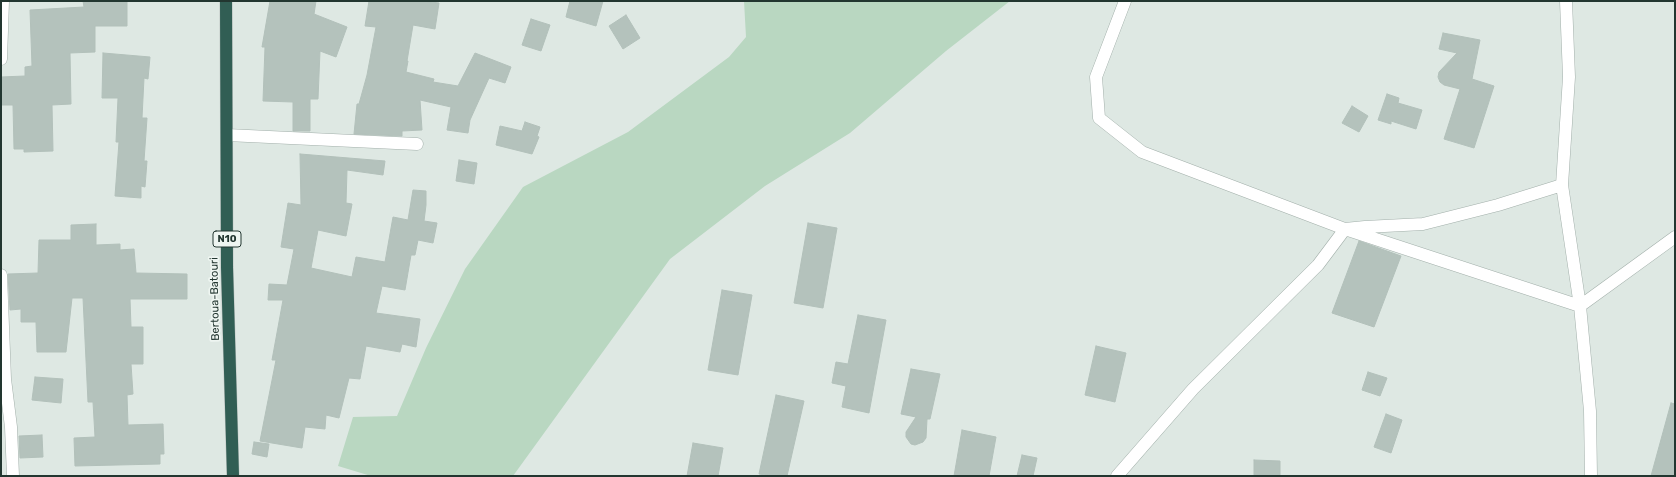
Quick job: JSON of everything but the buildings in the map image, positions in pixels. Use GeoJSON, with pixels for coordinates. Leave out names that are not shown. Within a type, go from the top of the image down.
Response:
{"type":"FeatureCollection","features":[{"type":"Feature","properties":{"kind":"highway","name":"Bertoua-Batouri"},"geometry":{"type":"LineString","coordinates":[[226,1],[227,267],[234,476]]}},
{"type":"Feature","properties":{"kind":"street"},"geometry":{"type":"LineString","coordinates":[[1,59],[3,1]]}},
{"type":"Feature","properties":{"kind":"street"},"geometry":{"type":"LineString","coordinates":[[1125,1],[1096,77],[1099,118],[1142,152],[1345,229],[1580,306]]}},
{"type":"Feature","properties":{"kind":"street"},"geometry":{"type":"LineString","coordinates":[[1566,1],[1568,77],[1562,185],[1580,306],[1590,411],[1591,476]]}},
{"type":"Feature","properties":{"kind":"street"},"geometry":{"type":"LineString","coordinates":[[227,135],[417,144]]}},
{"type":"Feature","properties":{"kind":"street"},"geometry":{"type":"LineString","coordinates":[[1117,476],[1194,389],[1318,265],[1345,229],[1423,224],[1498,205],[1562,185]]}},
{"type":"Feature","properties":{"kind":"street"},"geometry":{"type":"LineString","coordinates":[[1580,306],[1675,237]]}},
{"type":"Feature","properties":{"kind":"street"},"geometry":{"type":"LineString","coordinates":[[1,275],[5,379],[11,427],[13,476]]}},
{"type":"Feature","properties":{"kind":"street"},"geometry":{"type":"LineString","coordinates":[[224,476],[234,476]]}},
{"type":"Feature","properties":{"kind":"green space"},"geometry":{"type":"Polygon","coordinates":[[[744,1],[1010,1],[946,51],[850,133],[765,186],[670,259],[513,476],[371,476],[338,466],[353,417],[397,416],[426,348],[465,269],[523,187],[628,132],[729,57],[746,37],[744,1]]]}}]}
